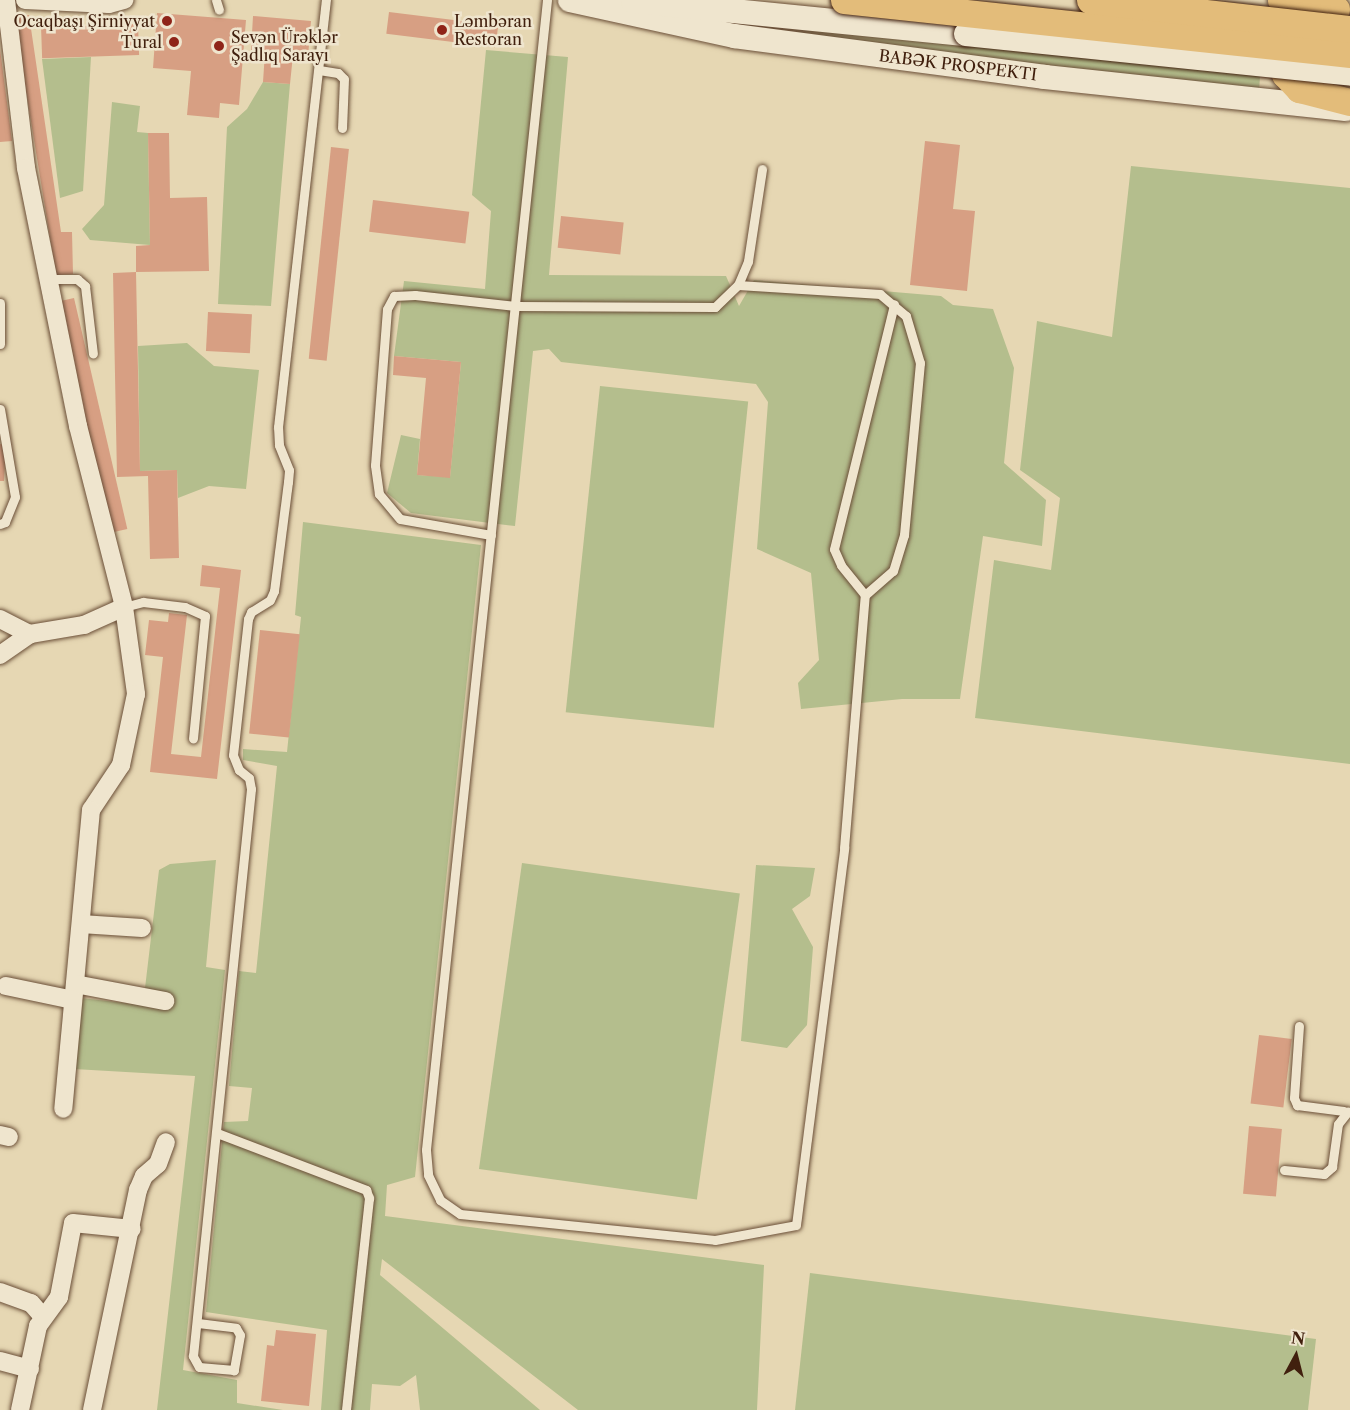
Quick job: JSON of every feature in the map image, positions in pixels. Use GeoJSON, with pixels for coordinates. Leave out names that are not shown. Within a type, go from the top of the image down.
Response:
{"type":"FeatureCollection","features":[{"type":"Feature","properties":{"kind":"main road","name":"BABƏK PROSPEKTI"},"geometry":{"type":"LineString","coordinates":[[570,0],[734,36],[1045,77],[1350,109]]}},
{"type":"Feature","properties":{"kind":"main road"},"geometry":{"type":"LineString","coordinates":[[616,0],[736,9],[1350,74]]}},
{"type":"Feature","properties":{"kind":"main road"},"geometry":{"type":"LineString","coordinates":[[844,0],[1350,54]]}},
{"type":"Feature","properties":{"kind":"main road"},"geometry":{"type":"LineString","coordinates":[[1090,0],[1345,16]]}},
{"type":"Feature","properties":{"kind":"main road"},"geometry":{"type":"LineString","coordinates":[[1281,0],[1345,16]]}},
{"type":"Feature","properties":{"kind":"main road"},"geometry":{"type":"LineString","coordinates":[[1345,16],[1314,10],[1295,19],[1281,43],[1281,60],[1285,74],[1299,89],[1350,102]]}},
{"type":"Feature","properties":{"kind":"street"},"geometry":{"type":"LineString","coordinates":[[6,0],[26,168],[78,426],[124,607],[136,694],[121,765],[91,810],[63,1109]]}},
{"type":"Feature","properties":{"kind":"street"},"geometry":{"type":"LineString","coordinates":[[25,0],[110,3],[123,0]]}},
{"type":"Feature","properties":{"kind":"street"},"geometry":{"type":"LineString","coordinates":[[0,655],[30,634],[84,625],[124,607]]}},
{"type":"Feature","properties":{"kind":"street"},"geometry":{"type":"LineString","coordinates":[[0,619],[30,634]]}},
{"type":"Feature","properties":{"kind":"street"},"geometry":{"type":"LineString","coordinates":[[81,924],[142,928]]}},
{"type":"Feature","properties":{"kind":"street"},"geometry":{"type":"LineString","coordinates":[[6,986],[165,1001]]}},
{"type":"Feature","properties":{"kind":"street"},"geometry":{"type":"LineString","coordinates":[[92,1410],[132,1229],[138,1190],[144,1176],[158,1164],[166,1142]]}},
{"type":"Feature","properties":{"kind":"street"},"geometry":{"type":"LineString","coordinates":[[20,1410],[43,1317],[54,1309],[58,1297],[73,1223],[132,1229]]}},
{"type":"Feature","properties":{"kind":"street"},"geometry":{"type":"LineString","coordinates":[[0,1292],[31,1303],[43,1317]]}},
{"type":"Feature","properties":{"kind":"street"},"geometry":{"type":"LineString","coordinates":[[0,1361],[30,1369]]}},
{"type":"Feature","properties":{"kind":"lane"},"geometry":{"type":"LineString","coordinates":[[198,1323],[236,1328],[240,1335],[234,1370],[199,1367],[195,1363],[198,1323],[251,789],[249,778],[239,771],[233,754],[248,619],[251,612],[270,600],[274,591],[287,493],[289,470],[279,445],[278,427],[326,0]]}},
{"type":"Feature","properties":{"kind":"lane"},"geometry":{"type":"LineString","coordinates":[[547,0],[426,1150],[429,1175],[440,1200],[468,1216],[715,1240],[796,1225],[843,848],[866,595],[893,571],[904,535],[920,363],[906,316],[880,294],[738,285]]}},
{"type":"Feature","properties":{"kind":"lane"},"geometry":{"type":"LineString","coordinates":[[319,70],[338,73],[344,79],[342,128]]}},
{"type":"Feature","properties":{"kind":"lane"},"geometry":{"type":"LineString","coordinates":[[491,535],[400,519],[379,494],[375,465],[387,309],[394,296],[415,295],[515,306],[693,310],[715,307],[738,285],[748,261],[762,169]]}},
{"type":"Feature","properties":{"kind":"lane"},"geometry":{"type":"LineString","coordinates":[[49,279],[77,279],[85,286],[93,354]]}},
{"type":"Feature","properties":{"kind":"lane"},"geometry":{"type":"LineString","coordinates":[[0,303],[0,344]]}},
{"type":"Feature","properties":{"kind":"lane"},"geometry":{"type":"LineString","coordinates":[[866,595],[841,565],[834,549],[894,304]]}},
{"type":"Feature","properties":{"kind":"lane"},"geometry":{"type":"LineString","coordinates":[[0,524],[5,522],[15,497],[1,415]]}},
{"type":"Feature","properties":{"kind":"lane"},"geometry":{"type":"LineString","coordinates":[[124,607],[143,602],[185,607],[205,616],[193,738]]}},
{"type":"Feature","properties":{"kind":"lane"},"geometry":{"type":"LineString","coordinates":[[1284,1170],[1324,1174],[1332,1167],[1347,1111],[1297,1105],[1294,1098],[1299,1026]]}},
{"type":"Feature","properties":{"kind":"lane"},"geometry":{"type":"LineString","coordinates":[[217,1132],[366,1190],[369,1198],[346,1410]]}},
{"type":"Feature","properties":{"kind":"green space"},"geometry":{"type":"Polygon","coordinates":[[[747,21],[1260,76],[1259,92],[756,29],[747,21]]]}},
{"type":"Feature","properties":{"kind":"green space"},"geometry":{"type":"Polygon","coordinates":[[[486,50],[568,57],[549,275],[726,276],[739,306],[754,280],[941,296],[953,305],[993,309],[1014,368],[1004,463],[1046,500],[1042,546],[983,536],[960,699],[902,699],[801,709],[798,683],[819,660],[811,573],[757,549],[768,402],[756,384],[561,362],[549,349],[533,351],[515,526],[411,513],[387,493],[401,435],[420,439],[417,475],[450,477],[461,362],[394,356],[404,281],[485,289],[491,211],[472,195],[486,50]]]}},
{"type":"Feature","properties":{"kind":"green space"},"geometry":{"type":"Polygon","coordinates":[[[91,57],[83,191],[60,198],[42,59],[91,57]]]}},
{"type":"Feature","properties":{"kind":"green space"},"geometry":{"type":"Polygon","coordinates":[[[263,82],[290,84],[271,306],[218,304],[227,127],[247,109],[263,82]]]}},
{"type":"Feature","properties":{"kind":"green space"},"geometry":{"type":"Polygon","coordinates":[[[112,102],[140,106],[137,132],[148,133],[150,245],[90,240],[82,229],[104,205],[112,102]]]}},
{"type":"Feature","properties":{"kind":"green space"},"geometry":{"type":"Polygon","coordinates":[[[1131,166],[1350,188],[1350,764],[975,718],[994,560],[1051,570],[1060,498],[1020,470],[1037,321],[1112,337],[1131,166]]]}},
{"type":"Feature","properties":{"kind":"green space"},"geometry":{"type":"Polygon","coordinates":[[[187,343],[214,366],[259,370],[246,489],[209,486],[178,498],[177,470],[140,471],[138,346],[187,343]]]}},
{"type":"Feature","properties":{"kind":"green space"},"geometry":{"type":"Polygon","coordinates":[[[600,386],[748,402],[714,728],[566,712],[600,386]]]}},
{"type":"Feature","properties":{"kind":"green space"},"geometry":{"type":"Polygon","coordinates":[[[303,522],[481,545],[415,1177],[387,1185],[385,1216],[764,1265],[757,1410],[578,1410],[382,1259],[380,1275],[540,1410],[420,1410],[416,1375],[400,1386],[372,1384],[370,1410],[321,1410],[327,1330],[206,1312],[224,1122],[248,1121],[252,1088],[229,1086],[239,971],[256,973],[277,766],[243,760],[243,749],[287,752],[301,617],[295,615],[303,522]]]}},
{"type":"Feature","properties":{"kind":"green space"},"geometry":{"type":"Polygon","coordinates":[[[216,860],[206,967],[225,970],[183,1370],[237,1380],[237,1403],[283,1410],[157,1410],[195,1076],[74,1069],[81,998],[143,1005],[159,870],[170,864],[216,860]]]}},
{"type":"Feature","properties":{"kind":"green space"},"geometry":{"type":"Polygon","coordinates":[[[522,863],[740,894],[697,1200],[479,1169],[522,863]]]}},
{"type":"Feature","properties":{"kind":"green space"},"geometry":{"type":"Polygon","coordinates":[[[756,865],[815,868],[810,896],[792,909],[813,947],[807,1025],[787,1048],[741,1041],[756,865]]]}},
{"type":"Feature","properties":{"kind":"green space"},"geometry":{"type":"Polygon","coordinates":[[[810,1273],[1316,1339],[1308,1410],[795,1410],[810,1273]]]}},
{"type":"Feature","properties":{"kind":"building","name":"Ləmbəran Restoran"},"geometry":{"type":"Polygon","coordinates":[[[389,12],[498,25],[495,47],[386,34],[389,12]]]}},
{"type":"Feature","properties":{"kind":"building","name":"Sevən Ürəklər Şadlıq Sarayı"},"geometry":{"type":"Polygon","coordinates":[[[157,13],[246,20],[239,105],[220,103],[219,118],[187,115],[191,71],[153,68],[157,13]]]}},
{"type":"Feature","properties":{"kind":"building"},"geometry":{"type":"Polygon","coordinates":[[[29,15],[61,232],[72,232],[73,274],[56,275],[14,17],[29,15]]]}},
{"type":"Feature","properties":{"kind":"building"},"geometry":{"type":"Polygon","coordinates":[[[253,16],[311,21],[308,56],[293,55],[290,84],[263,82],[265,52],[251,51],[253,16]]]}},
{"type":"Feature","properties":{"kind":"building"},"geometry":{"type":"Polygon","coordinates":[[[138,24],[139,55],[42,58],[41,27],[138,24]]]}},
{"type":"Feature","properties":{"kind":"building"},"geometry":{"type":"Polygon","coordinates":[[[0,49],[12,141],[0,142],[0,49]]]}},
{"type":"Feature","properties":{"kind":"building"},"geometry":{"type":"Polygon","coordinates":[[[148,133],[169,133],[170,198],[207,197],[209,271],[136,272],[136,246],[150,245],[148,133]]]}},
{"type":"Feature","properties":{"kind":"building"},"geometry":{"type":"Polygon","coordinates":[[[925,141],[960,145],[953,209],[975,211],[967,291],[910,285],[925,141]]]}},
{"type":"Feature","properties":{"kind":"building"},"geometry":{"type":"Polygon","coordinates":[[[331,147],[349,149],[327,361],[309,359],[331,147]]]}},
{"type":"Feature","properties":{"kind":"building"},"geometry":{"type":"Polygon","coordinates":[[[373,200],[469,212],[465,244],[369,232],[373,200]]]}},
{"type":"Feature","properties":{"kind":"building"},"geometry":{"type":"Polygon","coordinates":[[[561,216],[624,223],[620,254],[558,248],[561,216]]]}},
{"type":"Feature","properties":{"kind":"building"},"geometry":{"type":"Polygon","coordinates":[[[136,272],[140,471],[177,470],[179,558],[150,559],[148,476],[117,477],[113,273],[136,272]]]}},
{"type":"Feature","properties":{"kind":"building"},"geometry":{"type":"Polygon","coordinates":[[[74,298],[127,529],[112,533],[58,302],[74,298]]]}},
{"type":"Feature","properties":{"kind":"building"},"geometry":{"type":"Polygon","coordinates":[[[208,312],[252,314],[250,353],[206,351],[208,312]]]}},
{"type":"Feature","properties":{"kind":"building"},"geometry":{"type":"Polygon","coordinates":[[[394,356],[461,362],[450,478],[417,475],[426,378],[393,375],[394,356]]]}},
{"type":"Feature","properties":{"kind":"building"},"geometry":{"type":"Polygon","coordinates":[[[0,444],[6,445],[4,481],[0,481],[0,444]]]}},
{"type":"Feature","properties":{"kind":"building"},"geometry":{"type":"Polygon","coordinates":[[[202,565],[241,570],[217,779],[150,772],[163,657],[145,655],[149,620],[168,622],[169,613],[187,615],[171,754],[201,757],[220,588],[200,586],[202,565]]]}},
{"type":"Feature","properties":{"kind":"building"},"geometry":{"type":"Polygon","coordinates":[[[260,630],[300,634],[289,738],[249,733],[260,630]]]}},
{"type":"Feature","properties":{"kind":"building"},"geometry":{"type":"Polygon","coordinates":[[[1259,1035],[1292,1039],[1283,1108],[1251,1103],[1259,1035]]]}},
{"type":"Feature","properties":{"kind":"building"},"geometry":{"type":"Polygon","coordinates":[[[1249,1126],[1282,1129],[1276,1197],[1243,1194],[1249,1126]]]}},
{"type":"Feature","properties":{"kind":"building"},"geometry":{"type":"Polygon","coordinates":[[[276,1330],[316,1334],[309,1406],[261,1401],[267,1345],[274,1346],[276,1330]]]}},
{"type":"Feature","properties":{"kind":"place","name":"Ocaqbaşı Şirniyyat"},"geometry":{"type":"Point","coordinates":[167,21]}},
{"type":"Feature","properties":{"kind":"place","name":"Ləmbəran Restoran"},"geometry":{"type":"Point","coordinates":[442,30]}},
{"type":"Feature","properties":{"kind":"place","name":"Tural"},"geometry":{"type":"Point","coordinates":[174,42]}},
{"type":"Feature","properties":{"kind":"place","name":"Sevən Ürəklər Şadlıq Sarayı"},"geometry":{"type":"Point","coordinates":[219,46]}}]}
